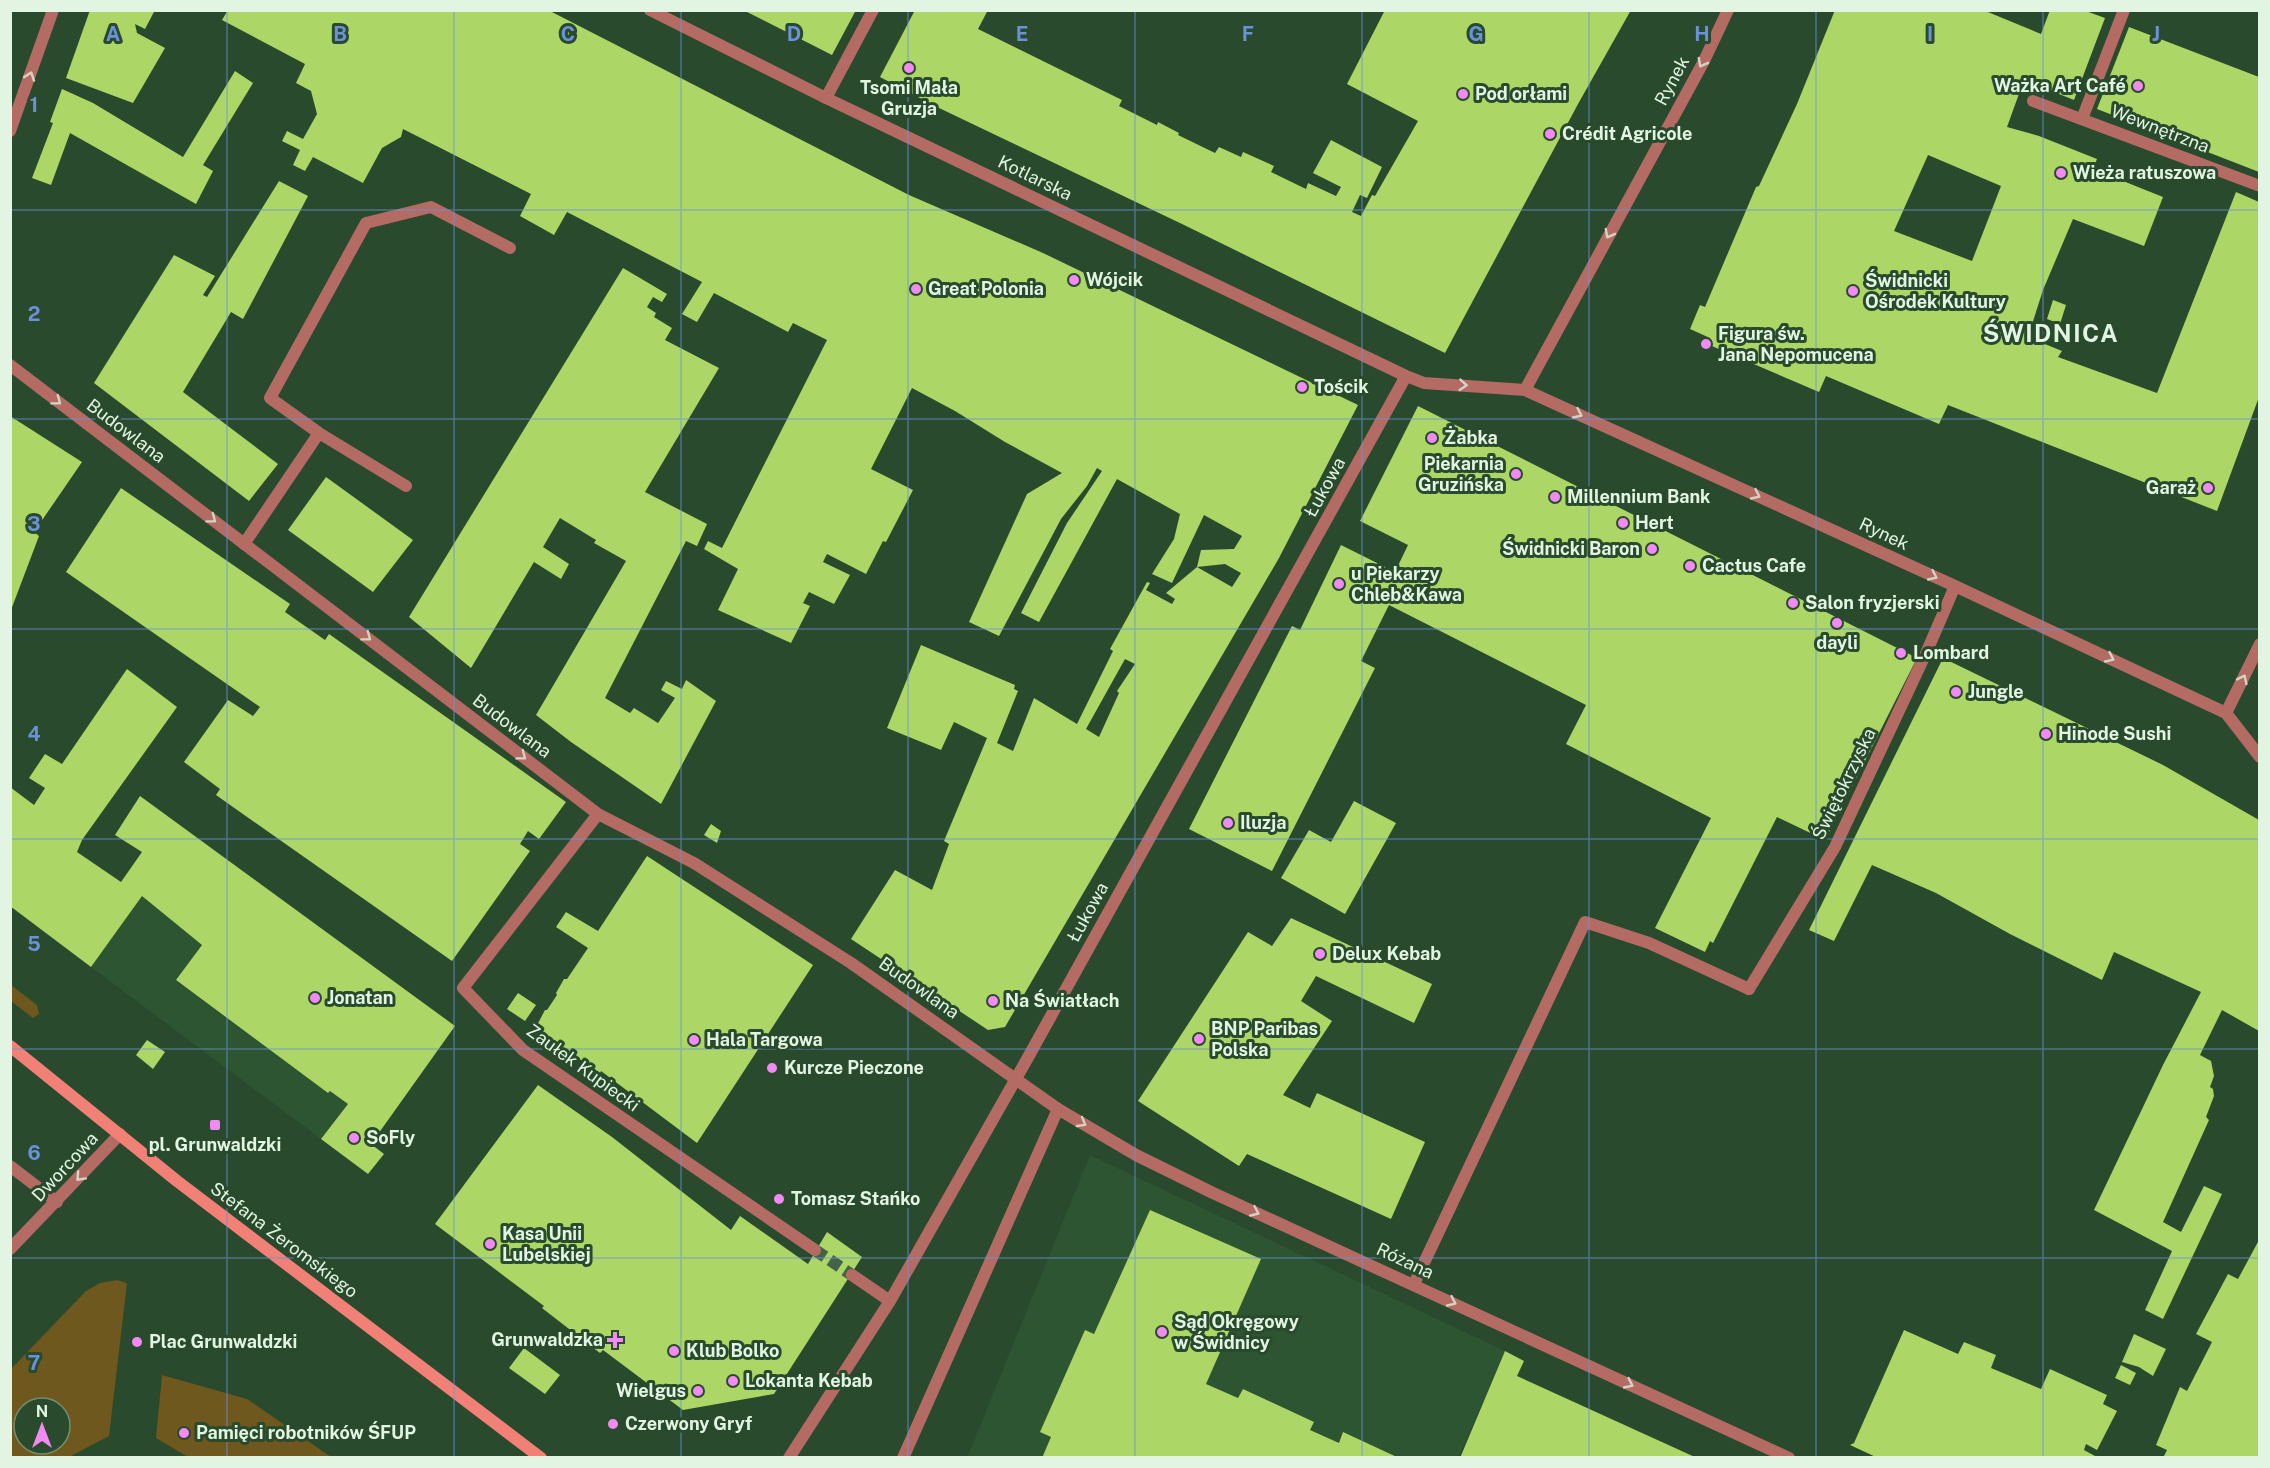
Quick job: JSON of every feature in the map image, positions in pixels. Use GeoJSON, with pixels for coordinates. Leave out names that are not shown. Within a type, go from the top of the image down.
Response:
{"type":"FeatureCollection","features":[{"type":"Feature","properties":{"kind":"street"},"geometry":{"type":"LineString","coordinates":[[10,131],[53,10]]}},
{"type":"Feature","properties":{"kind":"street","name":"Kotlarska"},"geometry":{"type":"LineString","coordinates":[[650,10],[826,98],[1406,376]]}},
{"type":"Feature","properties":{"kind":"street"},"geometry":{"type":"LineString","coordinates":[[826,98],[873,10]]}},
{"type":"Feature","properties":{"kind":"street","name":"Rynek"},"geometry":{"type":"LineString","coordinates":[[1525,390],[1704,61],[1728,10]]}},
{"type":"Feature","properties":{"kind":"street","name":"Wewnętrzna"},"geometry":{"type":"LineString","coordinates":[[2082,119],[2124,11]]}},
{"type":"Feature","properties":{"kind":"street","name":"Wewnętrzna"},"geometry":{"type":"LineString","coordinates":[[2033,101],[2259,186]]}},
{"type":"Feature","properties":{"kind":"street"},"geometry":{"type":"LineString","coordinates":[[406,486],[319,433],[270,398],[366,223],[431,207],[510,248]]}},
{"type":"Feature","properties":{"kind":"street","name":"Budowlana"},"geometry":{"type":"LineString","coordinates":[[10,365],[598,813],[694,863],[850,963],[1016,1078]]}},
{"type":"Feature","properties":{"kind":"street","name":"Rynek"},"geometry":{"type":"LineString","coordinates":[[1406,376],[1424,382],[1525,390],[1955,586],[2226,713],[2259,757]]}},
{"type":"Feature","properties":{"kind":"street","name":"Łukowa"},"geometry":{"type":"LineString","coordinates":[[789,1458],[890,1301],[1406,376]]}},
{"type":"Feature","properties":{"kind":"street"},"geometry":{"type":"LineString","coordinates":[[244,544],[319,433]]}},
{"type":"Feature","properties":{"kind":"street","name":"Świętokrzyska"},"geometry":{"type":"LineString","coordinates":[[1414,1284],[1585,922],[1649,943],[1749,989],[1835,847],[1955,586]]}},
{"type":"Feature","properties":{"kind":"street"},"geometry":{"type":"LineString","coordinates":[[2226,713],[2259,644]]}},
{"type":"Feature","properties":{"kind":"street","name":"Zaułek Kupiecki"},"geometry":{"type":"LineString","coordinates":[[598,813],[463,988],[523,1050],[815,1250]]}},
{"type":"Feature","properties":{"kind":"street","name":"Stefana Żeromskiego"},"geometry":{"type":"LineString","coordinates":[[10,1046],[186,1188],[541,1458]]}},
{"type":"Feature","properties":{"kind":"street","name":"Różana"},"geometry":{"type":"LineString","coordinates":[[1016,1078],[1058,1109],[1136,1155],[1213,1193],[1789,1458]]}},
{"type":"Feature","properties":{"kind":"street"},"geometry":{"type":"LineString","coordinates":[[903,1458],[1058,1109]]}},
{"type":"Feature","properties":{"kind":"street","name":"Dworcowa"},"geometry":{"type":"LineString","coordinates":[[10,1249],[120,1134]]}},
{"type":"Feature","properties":{"kind":"street"},"geometry":{"type":"LineString","coordinates":[[10,1166],[57,1202]]}},
{"type":"Feature","properties":{"kind":"street"},"geometry":{"type":"LineString","coordinates":[[852,1275],[890,1301]]}},
{"type":"Feature","properties":{"kind":"shaded area"},"geometry":{"type":"Polygon","coordinates":[[[142,896],[202,945],[176,981],[328,1093],[330,1091],[348,1104],[321,1139],[91,967],[142,896]]]}},
{"type":"Feature","properties":{"kind":"shaded area"},"geometry":{"type":"Polygon","coordinates":[[[11,985],[37,1005],[39,1014],[33,1018],[11,1001],[11,985]]]}},
{"type":"Feature","properties":{"kind":"shaded area"},"geometry":{"type":"Polygon","coordinates":[[[1090,1155],[1505,1351],[1459,1457],[967,1458],[1090,1155]]]}},
{"type":"Feature","properties":{"kind":"shaded area"},"geometry":{"type":"Polygon","coordinates":[[[117,1280],[127,1283],[109,1436],[72,1455],[72,1396],[12,1396],[12,1456],[71,1456],[69,1457],[11,1456],[11,1369],[86,1291],[100,1283],[117,1280]]]}},
{"type":"Feature","properties":{"kind":"shaded area"},"geometry":{"type":"Polygon","coordinates":[[[162,1375],[247,1399],[331,1457],[188,1457],[156,1438],[162,1375]]]}},
{"type":"Feature","properties":{"kind":"building"},"geometry":{"type":"Polygon","coordinates":[[[90,10],[155,10],[145,29],[135,24],[137,33],[165,48],[133,103],[66,78],[90,10]]]}},
{"type":"Feature","properties":{"kind":"building"},"geometry":{"type":"Polygon","coordinates":[[[228,10],[548,10],[909,195],[1043,253],[1358,405],[1279,558],[1005,1027],[988,1030],[851,939],[895,870],[932,890],[949,844],[944,841],[987,738],[954,722],[941,750],[887,728],[921,645],[1015,685],[1014,689],[1018,691],[997,743],[1013,751],[1034,698],[1077,724],[1113,651],[1110,649],[1147,582],[1150,583],[1146,590],[1172,604],[1175,599],[1166,593],[1197,567],[1201,550],[1234,549],[1242,536],[1204,515],[1172,583],[1152,574],[1174,539],[1180,514],[1117,479],[1039,622],[1021,613],[1067,523],[1102,471],[1097,468],[1087,486],[1061,519],[999,636],[969,622],[1027,494],[1062,473],[912,388],[871,469],[913,490],[886,542],[883,541],[866,574],[827,554],[823,562],[850,575],[834,604],[809,592],[803,603],[810,606],[791,643],[718,610],[738,569],[704,549],[708,541],[722,548],[827,340],[793,323],[788,332],[714,293],[697,322],[682,314],[702,282],[567,212],[554,235],[520,216],[531,194],[403,129],[401,137],[382,148],[363,183],[313,157],[305,171],[293,165],[300,150],[282,141],[287,131],[303,139],[317,114],[311,91],[296,83],[305,64],[222,20],[228,10]],[[1225,564],[1197,567],[1232,587],[1241,573],[1225,564]],[[1125,659],[1086,729],[1099,737],[1119,693],[1117,691],[1135,664],[1125,659]]]}},
{"type":"Feature","properties":{"kind":"building"},"geometry":{"type":"Polygon","coordinates":[[[743,10],[856,10],[832,55],[743,10]]]}},
{"type":"Feature","properties":{"kind":"building"},"geometry":{"type":"Polygon","coordinates":[[[915,10],[988,10],[978,29],[1122,100],[1119,106],[1157,125],[1158,122],[1179,133],[1178,135],[1215,153],[1219,147],[1241,157],[1243,152],[1274,166],[1271,172],[1306,189],[1308,183],[1336,196],[1341,187],[1313,173],[1331,140],[1382,167],[1367,198],[1360,195],[1352,212],[1361,216],[1418,121],[1347,84],[1385,10],[1631,10],[1445,353],[937,107],[880,77],[915,10]]]}},
{"type":"Feature","properties":{"kind":"building"},"geometry":{"type":"Polygon","coordinates":[[[1835,10],[1983,10],[2041,34],[2050,10],[2083,10],[2105,18],[2074,100],[2024,80],[2007,127],[2039,136],[2097,159],[2093,169],[2163,197],[2144,246],[2073,219],[2043,290],[2028,337],[2062,351],[2058,357],[2157,393],[2236,192],[2259,202],[2259,397],[2217,511],[1948,405],[1939,424],[1826,376],[1819,392],[1707,344],[1710,338],[1690,329],[1700,305],[1705,307],[1756,187],[1759,186],[1797,104],[1835,10]],[[1928,155],[1894,231],[1972,261],[2001,186],[1928,155]]]}},
{"type":"Feature","properties":{"kind":"building"},"geometry":{"type":"Polygon","coordinates":[[[2129,27],[2259,77],[2259,172],[2097,109],[2129,27]]]}},
{"type":"Feature","properties":{"kind":"building"},"geometry":{"type":"Polygon","coordinates":[[[235,71],[253,83],[203,165],[213,171],[196,204],[70,133],[51,185],[32,178],[53,123],[50,122],[62,89],[93,103],[183,157],[235,71]]]}},
{"type":"Feature","properties":{"kind":"building"},"geometry":{"type":"Polygon","coordinates":[[[279,181],[308,196],[243,319],[231,312],[183,392],[278,464],[249,501],[94,383],[174,255],[215,276],[203,295],[207,297],[279,181]]]}},
{"type":"Feature","properties":{"kind":"building"},"geometry":{"type":"Polygon","coordinates":[[[623,268],[667,294],[662,302],[653,297],[647,307],[656,313],[654,317],[672,328],[665,340],[719,368],[645,492],[707,524],[697,546],[686,541],[605,698],[630,713],[634,708],[658,723],[675,698],[661,690],[666,681],[682,689],[686,680],[716,701],[661,804],[536,715],[626,561],[594,543],[596,540],[560,518],[543,547],[569,564],[561,579],[534,562],[471,668],[409,617],[623,268]]]}},
{"type":"Feature","properties":{"kind":"building"},"geometry":{"type":"Polygon","coordinates":[[[2053,300],[2066,305],[2060,324],[2047,319],[2053,300]]]}},
{"type":"Feature","properties":{"kind":"building"},"geometry":{"type":"Polygon","coordinates":[[[1418,406],[1917,658],[1825,840],[1777,817],[1713,943],[1710,941],[1705,952],[1655,928],[1711,818],[1566,744],[1586,705],[1389,605],[1361,661],[1375,668],[1272,871],[1189,829],[1292,626],[1300,630],[1341,545],[1395,572],[1408,545],[1360,521],[1418,406]]]}},
{"type":"Feature","properties":{"kind":"building"},"geometry":{"type":"Polygon","coordinates":[[[10,416],[82,462],[34,532],[39,536],[11,610],[10,416]]]}},
{"type":"Feature","properties":{"kind":"building"},"geometry":{"type":"Polygon","coordinates":[[[326,477],[413,540],[373,592],[288,530],[326,477]]]}},
{"type":"Feature","properties":{"kind":"building"},"geometry":{"type":"Polygon","coordinates":[[[121,488],[290,604],[285,612],[325,640],[329,634],[566,802],[539,839],[528,831],[520,844],[530,851],[452,961],[216,795],[220,789],[184,762],[228,700],[253,716],[260,707],[66,572],[121,488]]]}},
{"type":"Feature","properties":{"kind":"building"},"geometry":{"type":"Polygon","coordinates":[[[1943,658],[2163,765],[2259,820],[2259,1031],[2222,1010],[2200,1055],[2211,1061],[2214,1076],[2210,1087],[2213,1089],[2214,1096],[2206,1117],[2209,1120],[2163,1222],[2181,1232],[2204,1186],[2222,1194],[2163,1319],[2145,1310],[2172,1251],[2094,1210],[2163,1065],[2201,992],[2114,952],[2102,980],[2010,934],[1936,893],[1872,865],[1834,941],[1809,930],[1943,658]]]}},
{"type":"Feature","properties":{"kind":"building"},"geometry":{"type":"Polygon","coordinates":[[[127,669],[177,707],[82,840],[77,852],[121,882],[142,852],[115,835],[140,796],[455,1026],[371,1144],[384,1154],[368,1174],[321,1139],[348,1104],[330,1091],[328,1093],[176,980],[202,945],[142,896],[91,967],[10,906],[10,787],[34,805],[45,788],[29,778],[45,754],[62,764],[127,669]]]}},
{"type":"Feature","properties":{"kind":"building"},"geometry":{"type":"Polygon","coordinates":[[[1354,801],[1396,823],[1345,914],[1281,878],[1309,830],[1331,842],[1354,801]]]}},
{"type":"Feature","properties":{"kind":"building"},"geometry":{"type":"Polygon","coordinates":[[[711,824],[721,831],[717,843],[704,835],[711,824]]]}},
{"type":"Feature","properties":{"kind":"building"},"geometry":{"type":"Polygon","coordinates":[[[647,856],[813,965],[697,1143],[601,1071],[600,1073],[535,1029],[545,1010],[557,995],[564,979],[567,979],[588,948],[556,927],[566,912],[598,931],[647,856]]]}},
{"type":"Feature","properties":{"kind":"building"},"geometry":{"type":"Polygon","coordinates":[[[1291,918],[1432,984],[1414,1023],[1316,976],[1301,1001],[1332,1021],[1283,1095],[1310,1108],[1317,1093],[1425,1142],[1391,1219],[1247,1154],[1239,1166],[1138,1101],[1248,932],[1272,946],[1291,918]]]}},
{"type":"Feature","properties":{"kind":"building"},"geometry":{"type":"Polygon","coordinates":[[[518,993],[536,1005],[525,1021],[507,1009],[518,993]]]}},
{"type":"Feature","properties":{"kind":"building"},"geometry":{"type":"Polygon","coordinates":[[[147,1040],[165,1052],[153,1069],[136,1055],[147,1040]]]}},
{"type":"Feature","properties":{"kind":"building"},"geometry":{"type":"Polygon","coordinates":[[[538,1085],[612,1137],[731,1230],[740,1216],[808,1264],[827,1232],[862,1257],[774,1394],[683,1410],[603,1350],[600,1353],[542,1308],[544,1306],[435,1224],[538,1085]]]}},
{"type":"Feature","properties":{"kind":"building","name":"Sąd Okręgowy w Świdnicy"},"geometry":{"type":"Polygon","coordinates":[[[1150,1210],[1261,1259],[1206,1384],[1238,1398],[1243,1389],[1314,1422],[1310,1430],[1339,1443],[1343,1432],[1399,1458],[1042,1458],[1051,1437],[1040,1432],[1085,1330],[1094,1334],[1150,1210]]]}},
{"type":"Feature","properties":{"kind":"building"},"geometry":{"type":"Polygon","coordinates":[[[2259,1240],[2259,1458],[2163,1458],[2167,1450],[2156,1445],[2180,1387],[2187,1391],[2212,1342],[2196,1334],[2228,1274],[2238,1279],[2259,1240]]]}},
{"type":"Feature","properties":{"kind":"building"},"geometry":{"type":"Polygon","coordinates":[[[1904,1330],[1958,1354],[1964,1342],[1996,1355],[1991,1368],[2041,1389],[2050,1369],[2107,1395],[2103,1404],[2117,1411],[2097,1450],[2086,1444],[2084,1450],[2095,1458],[1878,1458],[1850,1445],[1854,1443],[1904,1330]]]}},
{"type":"Feature","properties":{"kind":"building"},"geometry":{"type":"Polygon","coordinates":[[[2134,1334],[2166,1349],[2153,1376],[2139,1367],[2122,1362],[2134,1334]]]}},
{"type":"Feature","properties":{"kind":"building"},"geometry":{"type":"Polygon","coordinates":[[[524,1348],[560,1375],[545,1394],[509,1368],[524,1348]]]}},
{"type":"Feature","properties":{"kind":"building"},"geometry":{"type":"Polygon","coordinates":[[[1505,1351],[1524,1361],[1517,1376],[1697,1458],[1460,1458],[1505,1351]]]}},
{"type":"Feature","properties":{"kind":"building"},"geometry":{"type":"Polygon","coordinates":[[[2121,1365],[2136,1373],[2130,1385],[2115,1378],[2121,1365]]]}},
{"type":"Feature","properties":{"kind":"tunnel"},"geometry":{"type":"LineString","coordinates":[[815,1250],[852,1275]]}},
{"type":"Feature","properties":{"kind":"place","name":"Tsomi Mała Gruzja"},"geometry":{"type":"Point","coordinates":[909,68]}},
{"type":"Feature","properties":{"kind":"place","name":"Ważka Art Café"},"geometry":{"type":"Point","coordinates":[2138,86]}},
{"type":"Feature","properties":{"kind":"place","name":"Pod orłami"},"geometry":{"type":"Point","coordinates":[1463,94]}},
{"type":"Feature","properties":{"kind":"place","name":"Crédit Agricole"},"geometry":{"type":"Point","coordinates":[1550,134]}},
{"type":"Feature","properties":{"kind":"place","name":"Wieża ratuszowa"},"geometry":{"type":"Point","coordinates":[2061,173]}},
{"type":"Feature","properties":{"kind":"place","name":"Wójcik"},"geometry":{"type":"Point","coordinates":[1074,280]}},
{"type":"Feature","properties":{"kind":"place","name":"Great Polonia"},"geometry":{"type":"Point","coordinates":[916,289]}},
{"type":"Feature","properties":{"kind":"place","name":"Świdnicki Ośrodek Kultury"},"geometry":{"type":"Point","coordinates":[1853,291]}},
{"type":"Feature","properties":{"kind":"place","name":"Figura św. Jana Nepomucena"},"geometry":{"type":"Point","coordinates":[1706,344]}},
{"type":"Feature","properties":{"kind":"place","name":"Tościk"},"geometry":{"type":"Point","coordinates":[1302,387]}},
{"type":"Feature","properties":{"kind":"place","name":"Żabka"},"geometry":{"type":"Point","coordinates":[1432,438]}},
{"type":"Feature","properties":{"kind":"place","name":"Piekarnia Gruzińska"},"geometry":{"type":"Point","coordinates":[1516,474]}},
{"type":"Feature","properties":{"kind":"place","name":"Garaż"},"geometry":{"type":"Point","coordinates":[2208,488]}},
{"type":"Feature","properties":{"kind":"place","name":"Millennium Bank"},"geometry":{"type":"Point","coordinates":[1555,497]}},
{"type":"Feature","properties":{"kind":"place","name":"Hert"},"geometry":{"type":"Point","coordinates":[1623,523]}},
{"type":"Feature","properties":{"kind":"place","name":"Świdnicki Baron"},"geometry":{"type":"Point","coordinates":[1652,549]}},
{"type":"Feature","properties":{"kind":"place","name":"Cactus Cafe"},"geometry":{"type":"Point","coordinates":[1690,566]}},
{"type":"Feature","properties":{"kind":"place","name":"u Piekarzy Chleb&Kawa"},"geometry":{"type":"Point","coordinates":[1339,584]}},
{"type":"Feature","properties":{"kind":"place","name":"Salon fryzjerski"},"geometry":{"type":"Point","coordinates":[1793,603]}},
{"type":"Feature","properties":{"kind":"place","name":"dayli"},"geometry":{"type":"Point","coordinates":[1837,623]}},
{"type":"Feature","properties":{"kind":"place","name":"Lombard"},"geometry":{"type":"Point","coordinates":[1901,653]}},
{"type":"Feature","properties":{"kind":"place","name":"Jungle"},"geometry":{"type":"Point","coordinates":[1956,692]}},
{"type":"Feature","properties":{"kind":"place","name":"Hinode Sushi"},"geometry":{"type":"Point","coordinates":[2046,734]}},
{"type":"Feature","properties":{"kind":"place","name":"Iluzja"},"geometry":{"type":"Point","coordinates":[1228,823]}},
{"type":"Feature","properties":{"kind":"place","name":"Delux Kebab"},"geometry":{"type":"Point","coordinates":[1320,954]}},
{"type":"Feature","properties":{"kind":"place","name":"Jonatan"},"geometry":{"type":"Point","coordinates":[315,998]}},
{"type":"Feature","properties":{"kind":"place","name":"Na Światłach"},"geometry":{"type":"Point","coordinates":[993,1001]}},
{"type":"Feature","properties":{"kind":"place","name":"BNP Paribas Polska"},"geometry":{"type":"Point","coordinates":[1199,1039]}},
{"type":"Feature","properties":{"kind":"place","name":"Hala Targowa"},"geometry":{"type":"Point","coordinates":[694,1040]}},
{"type":"Feature","properties":{"kind":"place","name":"Kurcze Pieczone"},"geometry":{"type":"Point","coordinates":[772,1068]}},
{"type":"Feature","properties":{"kind":"place","name":"pl. Grunwaldzki"},"geometry":{"type":"Point","coordinates":[215,1125]}},
{"type":"Feature","properties":{"kind":"place","name":"SoFly"},"geometry":{"type":"Point","coordinates":[354,1138]}},
{"type":"Feature","properties":{"kind":"place","name":"Tomasz Stańko"},"geometry":{"type":"Point","coordinates":[779,1199]}},
{"type":"Feature","properties":{"kind":"place","name":"Kasa Unii Lubelskiej"},"geometry":{"type":"Point","coordinates":[490,1244]}},
{"type":"Feature","properties":{"kind":"place","name":"Sąd Okręgowy w Świdnicy"},"geometry":{"type":"Point","coordinates":[1162,1332]}},
{"type":"Feature","properties":{"kind":"place","name":"Grunwaldzka"},"geometry":{"type":"Point","coordinates":[615,1340]}},
{"type":"Feature","properties":{"kind":"place","name":"Plac Grunwaldzki"},"geometry":{"type":"Point","coordinates":[137,1342]}},
{"type":"Feature","properties":{"kind":"place","name":"Klub Bolko"},"geometry":{"type":"Point","coordinates":[674,1351]}},
{"type":"Feature","properties":{"kind":"place","name":"Lokanta Kebab"},"geometry":{"type":"Point","coordinates":[733,1381]}},
{"type":"Feature","properties":{"kind":"place","name":"Wielgus"},"geometry":{"type":"Point","coordinates":[698,1391]}},
{"type":"Feature","properties":{"kind":"place","name":"Czerwony Gryf"},"geometry":{"type":"Point","coordinates":[613,1424]}},
{"type":"Feature","properties":{"kind":"place","name":"Pamięci robotników ŚFUP"},"geometry":{"type":"Point","coordinates":[184,1433]}},
{"type":"Feature","properties":{"kind":"district","name":"ŚWIDNICA"},"geometry":{"type":"Point","coordinates":[2051,334]}}]}
